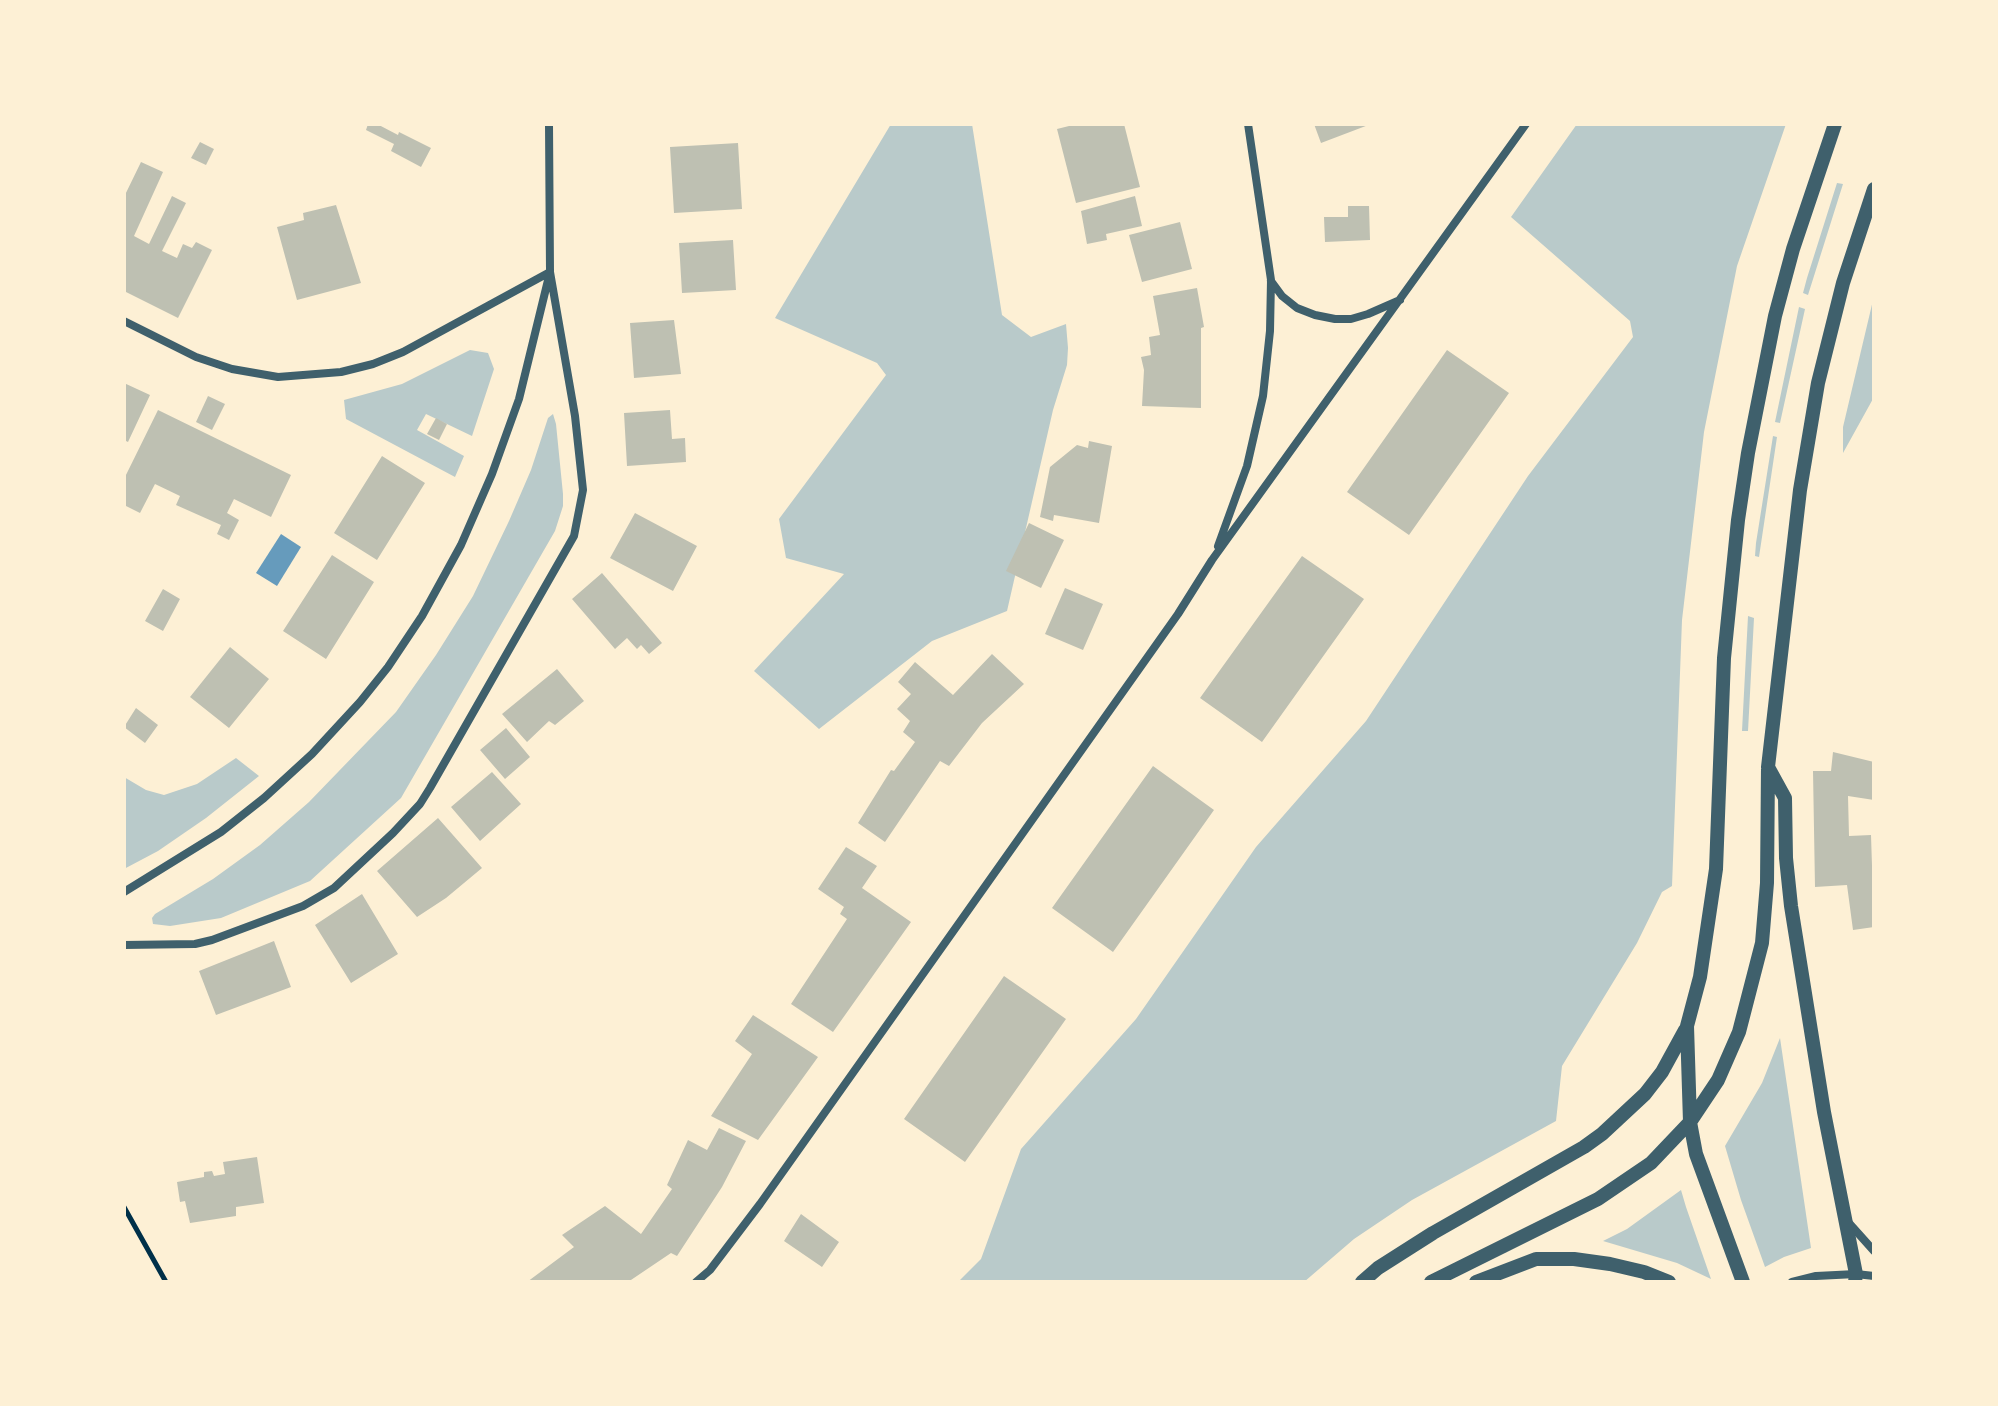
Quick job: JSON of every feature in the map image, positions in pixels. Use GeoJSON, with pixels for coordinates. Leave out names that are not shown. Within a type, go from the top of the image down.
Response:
{"type":"FeatureCollection","features":[{"type":"Feature","properties":{"kind":"street"},"geometry":{"type":"LineString","coordinates":[[124,945],[195,944],[212,940],[303,906],[334,888],[420,804],[574,536],[583,490],[575,416],[550,272],[549,124]]}},
{"type":"Feature","properties":{"kind":"street"},"geometry":{"type":"LineString","coordinates":[[1212,560],[1230,519],[1247,466],[1263,396],[1270,331],[1271,280],[1248,124]]}},
{"type":"Feature","properties":{"kind":"street"},"geometry":{"type":"LineString","coordinates":[[696,1282],[710,1270],[760,1204],[1162,637],[1212,560],[1526,124]]}},
{"type":"Feature","properties":{"kind":"street"},"geometry":{"type":"LineString","coordinates":[[1362,1282],[1378,1268],[1433,1233],[1584,1147],[1609,1129],[1632,1108],[1662,1072],[1687,1026],[1700,977],[1716,869],[1724,658],[1748,453],[1775,316],[1793,249],[1835,124]]}},
{"type":"Feature","properties":{"kind":"street"},"geometry":{"type":"LineString","coordinates":[[1431,1282],[1620,1186],[1651,1163],[1690,1122],[1718,1080],[1739,1032],[1762,943],[1767,883],[1768,767],[1796,516],[1818,383],[1843,283],[1874,189]]}},
{"type":"Feature","properties":{"kind":"street"},"geometry":{"type":"LineString","coordinates":[[124,321],[196,357],[232,369],[278,377],[341,372],[403,352],[550,272]]}},
{"type":"Feature","properties":{"kind":"street"},"geometry":{"type":"LineString","coordinates":[[124,892],[221,832],[264,798],[347,717],[388,667],[422,616],[461,545],[492,474],[519,399],[550,272]]}},
{"type":"Feature","properties":{"kind":"street"},"geometry":{"type":"LineString","coordinates":[[1271,280],[1282,296],[1297,308],[1335,319],[1351,319],[1402,300]]}},
{"type":"Feature","properties":{"kind":"street"},"geometry":{"type":"LineString","coordinates":[[1768,767],[1785,798],[1786,858],[1808,1015],[1855,1278]]}},
{"type":"Feature","properties":{"kind":"street"},"geometry":{"type":"LineString","coordinates":[[1687,1026],[1690,1122],[1704,1176],[1743,1282]]}},
{"type":"Feature","properties":{"kind":"street"},"geometry":{"type":"LineString","coordinates":[[1846,1219],[1874,1251]]}},
{"type":"Feature","properties":{"kind":"street"},"geometry":{"type":"LineString","coordinates":[[1476,1282],[1536,1259],[1574,1259],[1610,1264],[1669,1282]]}},
{"type":"Feature","properties":{"kind":"street"},"geometry":{"type":"LineString","coordinates":[[1792,1282],[1816,1276],[1874,1276]]}},
{"type":"Feature","properties":{"kind":"path"},"geometry":{"type":"LineString","coordinates":[[124,1207],[166,1282]]}},
{"type":"Feature","properties":{"kind":"shaded area"},"geometry":{"type":"Polygon","coordinates":[[[891,124],[972,124],[1002,315],[1031,337],[1066,324],[1067,365],[1053,410],[1007,611],[932,641],[819,729],[754,671],[844,574],[786,558],[779,519],[886,375],[877,363],[775,318],[891,124]]]}},
{"type":"Feature","properties":{"kind":"shaded area"},"geometry":{"type":"Polygon","coordinates":[[[1577,124],[1786,124],[1737,266],[1704,432],[1682,620],[1672,886],[1662,892],[1637,943],[1562,1066],[1556,1121],[1412,1200],[1354,1239],[1304,1282],[958,1282],[981,1259],[1021,1149],[1136,1019],[1256,847],[1366,721],[1528,476],[1633,337],[1630,321],[1511,217],[1577,124]]]}},
{"type":"Feature","properties":{"kind":"shaded area"},"geometry":{"type":"Polygon","coordinates":[[[1837,183],[1843,184],[1808,295],[1803,293],[1837,183]]]}},
{"type":"Feature","properties":{"kind":"shaded area"},"geometry":{"type":"Polygon","coordinates":[[[1874,296],[1874,397],[1843,453],[1843,427],[1874,296]]]}},
{"type":"Feature","properties":{"kind":"shaded area"},"geometry":{"type":"Polygon","coordinates":[[[1799,307],[1805,309],[1780,423],[1775,422],[1799,307]]]}},
{"type":"Feature","properties":{"kind":"shaded area"},"geometry":{"type":"Polygon","coordinates":[[[470,350],[488,353],[494,369],[472,436],[426,414],[417,430],[464,456],[455,477],[346,419],[344,400],[402,384],[470,350]]]}},
{"type":"Feature","properties":{"kind":"shaded area"},"geometry":{"type":"Polygon","coordinates":[[[553,414],[563,494],[563,506],[555,531],[401,798],[310,881],[221,918],[170,926],[153,924],[155,914],[213,879],[260,845],[309,802],[396,712],[473,596],[531,470],[548,418],[553,414]]]}},
{"type":"Feature","properties":{"kind":"shaded area"},"geometry":{"type":"Polygon","coordinates":[[[1773,436],[1777,437],[1759,557],[1755,556],[1756,543],[1773,436]]]}},
{"type":"Feature","properties":{"kind":"shaded area"},"geometry":{"type":"Polygon","coordinates":[[[1748,616],[1754,618],[1748,731],[1742,731],[1748,616]]]}},
{"type":"Feature","properties":{"kind":"shaded area"},"geometry":{"type":"Polygon","coordinates":[[[236,758],[259,776],[206,818],[158,851],[124,869],[124,777],[146,790],[164,795],[197,784],[236,758]]]}},
{"type":"Feature","properties":{"kind":"shaded area"},"geometry":{"type":"Polygon","coordinates":[[[1780,1038],[1811,1248],[1765,1267],[1725,1146],[1762,1083],[1780,1038]]]}},
{"type":"Feature","properties":{"kind":"shaded area"},"geometry":{"type":"Polygon","coordinates":[[[1681,1190],[1711,1279],[1677,1263],[1603,1241],[1627,1229],[1681,1190]]]}},
{"type":"Feature","properties":{"kind":"water"},"geometry":{"type":"Polygon","coordinates":[[[281,534],[301,547],[277,586],[256,573],[281,534]]]}},
{"type":"Feature","properties":{"kind":"building"},"geometry":{"type":"Polygon","coordinates":[[[368,124],[377,124],[398,135],[399,132],[431,148],[421,167],[391,151],[394,144],[366,130],[368,124]]]}},
{"type":"Feature","properties":{"kind":"building"},"geometry":{"type":"Polygon","coordinates":[[[1077,124],[1124,124],[1140,187],[1076,203],[1057,129],[1077,124]]]}},
{"type":"Feature","properties":{"kind":"building"},"geometry":{"type":"Polygon","coordinates":[[[1314,124],[1371,124],[1321,143],[1314,124]]]}},
{"type":"Feature","properties":{"kind":"building"},"geometry":{"type":"Polygon","coordinates":[[[200,142],[214,149],[206,165],[191,158],[200,142]]]}},
{"type":"Feature","properties":{"kind":"building"},"geometry":{"type":"Polygon","coordinates":[[[738,143],[742,209],[674,213],[670,147],[738,143]]]}},
{"type":"Feature","properties":{"kind":"building"},"geometry":{"type":"Polygon","coordinates":[[[141,162],[163,172],[134,236],[149,244],[172,196],[186,203],[162,251],[177,258],[183,244],[192,248],[196,242],[212,250],[178,318],[124,291],[124,197],[141,162]]]}},
{"type":"Feature","properties":{"kind":"building"},"geometry":{"type":"Polygon","coordinates":[[[1135,196],[1142,226],[1106,234],[1107,240],[1087,244],[1081,211],[1135,196]]]}},
{"type":"Feature","properties":{"kind":"building"},"geometry":{"type":"Polygon","coordinates":[[[336,205],[361,283],[297,300],[277,227],[304,220],[303,213],[336,205]]]}},
{"type":"Feature","properties":{"kind":"building"},"geometry":{"type":"Polygon","coordinates":[[[1348,206],[1369,206],[1370,240],[1325,242],[1324,217],[1348,217],[1348,206]]]}},
{"type":"Feature","properties":{"kind":"building"},"geometry":{"type":"Polygon","coordinates":[[[1180,222],[1192,269],[1142,282],[1129,235],[1180,222]]]}},
{"type":"Feature","properties":{"kind":"building"},"geometry":{"type":"Polygon","coordinates":[[[733,240],[736,290],[682,293],[679,243],[733,240]]]}},
{"type":"Feature","properties":{"kind":"building"},"geometry":{"type":"Polygon","coordinates":[[[1197,288],[1204,327],[1201,328],[1201,408],[1142,406],[1144,370],[1141,357],[1151,355],[1149,337],[1160,335],[1153,296],[1197,288]]]}},
{"type":"Feature","properties":{"kind":"building"},"geometry":{"type":"Polygon","coordinates":[[[674,320],[681,374],[634,378],[630,323],[674,320]]]}},
{"type":"Feature","properties":{"kind":"building"},"geometry":{"type":"Polygon","coordinates":[[[1447,350],[1509,393],[1409,535],[1347,492],[1447,350]]]}},
{"type":"Feature","properties":{"kind":"building"},"geometry":{"type":"Polygon","coordinates":[[[124,383],[150,395],[128,442],[124,440],[124,383]]]}},
{"type":"Feature","properties":{"kind":"building"},"geometry":{"type":"Polygon","coordinates":[[[208,396],[225,404],[212,430],[196,422],[208,396]]]}},
{"type":"Feature","properties":{"kind":"building"},"geometry":{"type":"Polygon","coordinates":[[[158,410],[291,475],[271,517],[234,499],[227,513],[239,520],[229,540],[217,534],[221,525],[176,505],[180,496],[155,484],[140,513],[124,505],[124,479],[158,410]]]}},
{"type":"Feature","properties":{"kind":"building"},"geometry":{"type":"Polygon","coordinates":[[[670,410],[672,439],[685,438],[686,462],[627,466],[624,413],[670,410]]]}},
{"type":"Feature","properties":{"kind":"building"},"geometry":{"type":"Polygon","coordinates":[[[436,418],[447,424],[439,440],[427,434],[436,418]]]}},
{"type":"Feature","properties":{"kind":"building"},"geometry":{"type":"Polygon","coordinates":[[[1089,441],[1112,446],[1099,523],[1054,515],[1053,521],[1040,517],[1050,467],[1077,445],[1088,448],[1089,441]]]}},
{"type":"Feature","properties":{"kind":"building"},"geometry":{"type":"Polygon","coordinates":[[[382,456],[425,483],[377,560],[334,533],[382,456]]]}},
{"type":"Feature","properties":{"kind":"building"},"geometry":{"type":"Polygon","coordinates":[[[635,513],[697,546],[673,591],[610,558],[635,513]]]}},
{"type":"Feature","properties":{"kind":"building"},"geometry":{"type":"Polygon","coordinates":[[[1029,523],[1064,540],[1041,588],[1006,571],[1029,523]]]}},
{"type":"Feature","properties":{"kind":"building"},"geometry":{"type":"Polygon","coordinates":[[[332,555],[374,582],[326,659],[283,631],[332,555]]]}},
{"type":"Feature","properties":{"kind":"building"},"geometry":{"type":"Polygon","coordinates":[[[1302,556],[1364,599],[1262,742],[1200,698],[1302,556]]]}},
{"type":"Feature","properties":{"kind":"building"},"geometry":{"type":"Polygon","coordinates":[[[602,573],[662,643],[649,654],[641,645],[637,649],[627,638],[615,649],[572,599],[602,573]]]}},
{"type":"Feature","properties":{"kind":"building"},"geometry":{"type":"Polygon","coordinates":[[[1065,588],[1103,604],[1083,650],[1045,634],[1065,588]]]}},
{"type":"Feature","properties":{"kind":"building"},"geometry":{"type":"Polygon","coordinates":[[[163,589],[180,599],[163,631],[145,621],[163,589]]]}},
{"type":"Feature","properties":{"kind":"building"},"geometry":{"type":"Polygon","coordinates":[[[230,647],[269,679],[229,728],[190,697],[230,647]]]}},
{"type":"Feature","properties":{"kind":"building"},"geometry":{"type":"Polygon","coordinates":[[[992,654],[1024,684],[982,723],[949,766],[940,761],[885,842],[858,823],[891,770],[894,771],[915,742],[903,732],[910,721],[897,709],[911,694],[898,682],[915,662],[953,695],[992,654]]]}},
{"type":"Feature","properties":{"kind":"building"},"geometry":{"type":"Polygon","coordinates":[[[557,669],[584,701],[555,725],[549,721],[527,742],[502,714],[557,669]]]}},
{"type":"Feature","properties":{"kind":"building"},"geometry":{"type":"Polygon","coordinates":[[[136,708],[158,725],[145,743],[124,727],[136,708]]]}},
{"type":"Feature","properties":{"kind":"building"},"geometry":{"type":"Polygon","coordinates":[[[506,728],[530,757],[505,779],[480,750],[506,728]]]}},
{"type":"Feature","properties":{"kind":"building"},"geometry":{"type":"Polygon","coordinates":[[[1833,752],[1874,762],[1874,800],[1848,796],[1849,836],[1871,835],[1874,927],[1853,930],[1847,885],[1815,887],[1813,771],[1831,771],[1833,752]]]}},
{"type":"Feature","properties":{"kind":"building"},"geometry":{"type":"Polygon","coordinates":[[[1153,766],[1214,810],[1113,952],[1052,908],[1153,766]]]}},
{"type":"Feature","properties":{"kind":"building"},"geometry":{"type":"Polygon","coordinates":[[[492,772],[521,804],[480,841],[451,807],[492,772]]]}},
{"type":"Feature","properties":{"kind":"building"},"geometry":{"type":"Polygon","coordinates":[[[438,818],[482,868],[417,917],[377,871],[438,818]]]}},
{"type":"Feature","properties":{"kind":"building"},"geometry":{"type":"Polygon","coordinates":[[[846,847],[877,866],[862,888],[911,922],[833,1032],[791,1004],[847,919],[840,914],[844,907],[818,889],[846,847]]]}},
{"type":"Feature","properties":{"kind":"building"},"geometry":{"type":"Polygon","coordinates":[[[362,894],[398,954],[351,983],[315,925],[362,894]]]}},
{"type":"Feature","properties":{"kind":"building"},"geometry":{"type":"Polygon","coordinates":[[[274,941],[291,987],[216,1015],[199,971],[274,941]]]}},
{"type":"Feature","properties":{"kind":"building"},"geometry":{"type":"Polygon","coordinates":[[[1004,976],[1066,1019],[965,1162],[904,1119],[1004,976]]]}},
{"type":"Feature","properties":{"kind":"building"},"geometry":{"type":"Polygon","coordinates":[[[753,1015],[818,1057],[758,1140],[711,1116],[752,1054],[735,1041],[753,1015]]]}},
{"type":"Feature","properties":{"kind":"building"},"geometry":{"type":"Polygon","coordinates":[[[719,1128],[746,1141],[722,1187],[677,1256],[671,1253],[628,1282],[527,1282],[574,1247],[562,1235],[605,1206],[641,1234],[672,1189],[667,1185],[688,1140],[707,1150],[719,1128]]]}},
{"type":"Feature","properties":{"kind":"building"},"geometry":{"type":"Polygon","coordinates":[[[257,1157],[264,1203],[236,1207],[236,1216],[190,1223],[185,1201],[180,1202],[177,1182],[204,1177],[204,1172],[212,1171],[214,1176],[225,1174],[223,1162],[257,1157]]]}},
{"type":"Feature","properties":{"kind":"building"},"geometry":{"type":"Polygon","coordinates":[[[801,1214],[839,1242],[822,1267],[784,1241],[801,1214]]]}}]}
